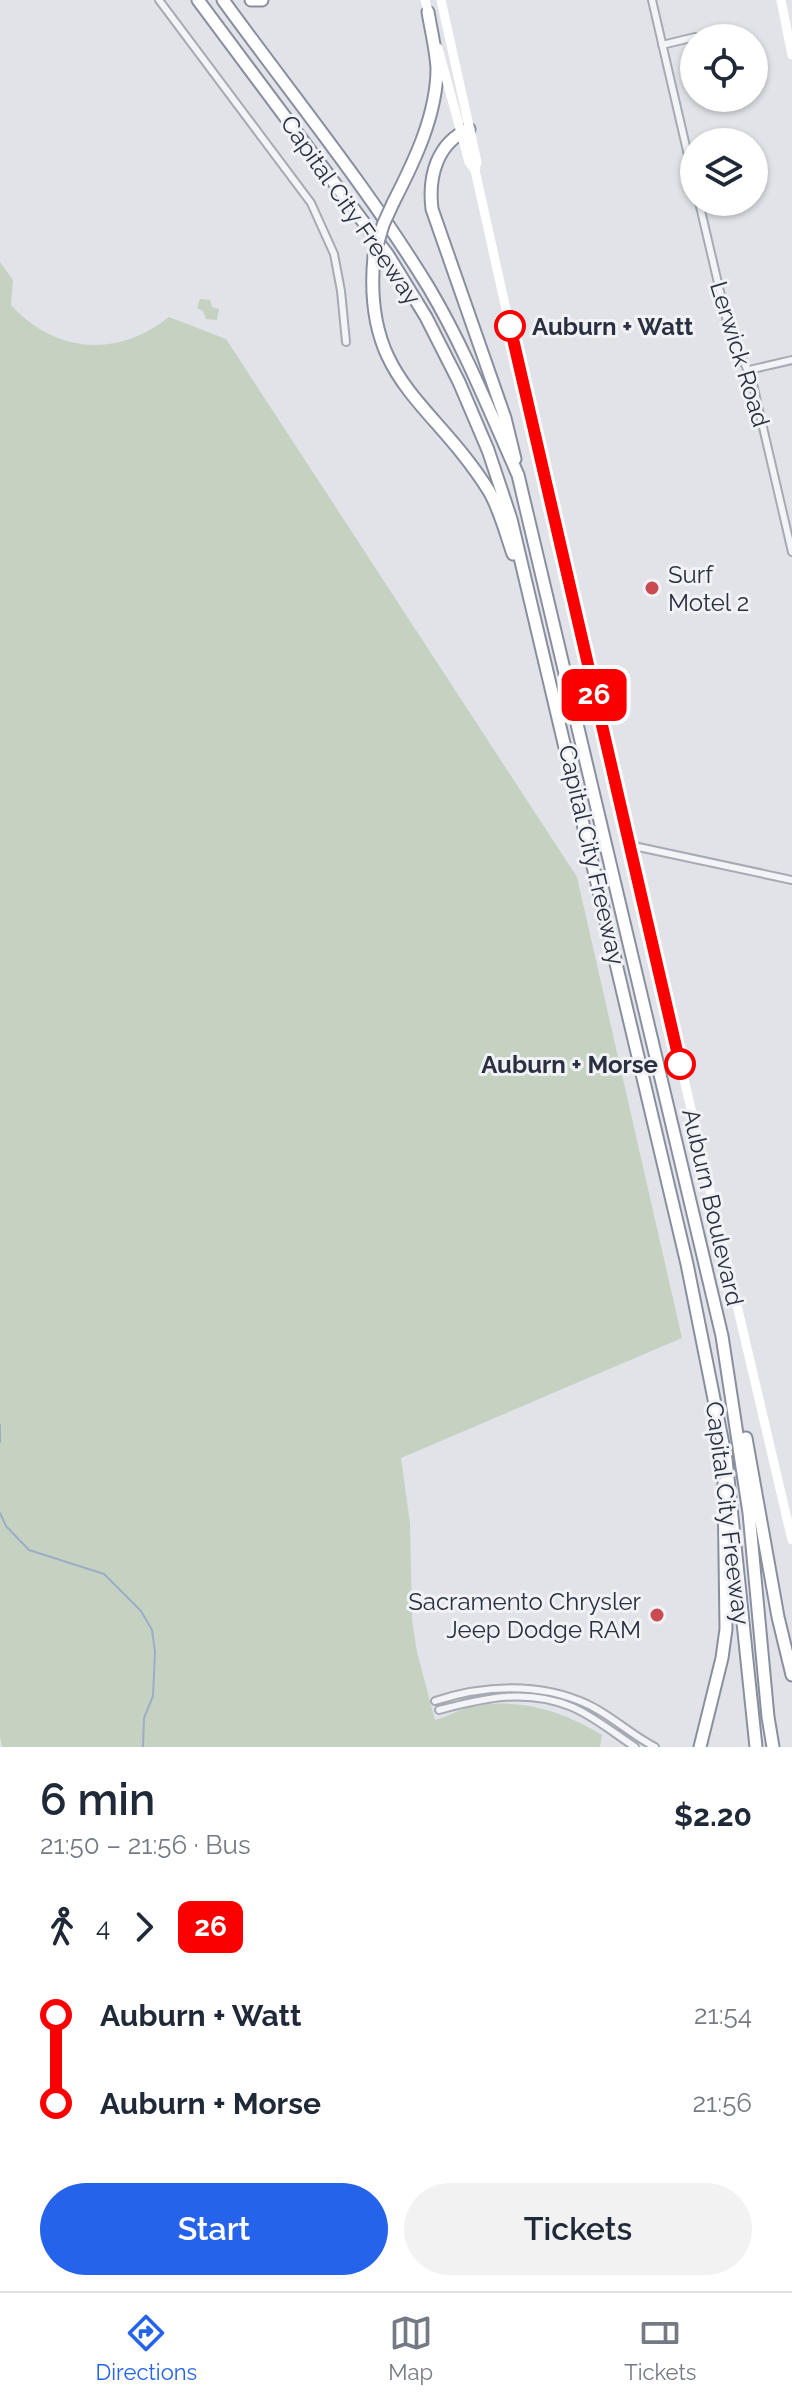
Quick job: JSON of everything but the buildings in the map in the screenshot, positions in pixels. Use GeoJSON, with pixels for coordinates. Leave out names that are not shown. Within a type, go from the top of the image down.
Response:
{"type":"FeatureCollection","features":[{"type":"Feature","properties":{"kind":"highway"},"geometry":{"type":"LineString","coordinates":[[191,0],[229,42]]}},
{"type":"Feature","properties":{"kind":"highway","name":"Capital City Freeway"},"geometry":{"type":"LineString","coordinates":[[198,0],[388,255],[426,317],[459,382],[488,450],[511,519],[687,1264],[726,1459],[756,1747]]}},
{"type":"Feature","properties":{"kind":"highway","name":"Capital City Freeway"},"geometry":{"type":"LineString","coordinates":[[223,0],[429,288],[467,359],[518,475],[722,1336],[747,1498],[773,1747]]}},
{"type":"Feature","properties":{"kind":"highway"},"geometry":{"type":"LineString","coordinates":[[251,0],[262,0]]}},
{"type":"Feature","properties":{"kind":"highway"},"geometry":{"type":"LineString","coordinates":[[427,6],[437,67],[431,107],[421,145],[393,203],[374,256],[373,302],[377,330],[387,358],[401,383],[470,464],[490,494],[539,634]]}},
{"type":"Feature","properties":{"kind":"highway"},"geometry":{"type":"LineString","coordinates":[[465,130],[440,154],[432,171],[432,209],[509,428],[518,475]]}},
{"type":"Feature","properties":{"kind":"highway"},"geometry":{"type":"LineString","coordinates":[[722,1336],[755,1476],[773,1589],[792,1675]]}},
{"type":"Feature","properties":{"kind":"highway"},"geometry":{"type":"LineString","coordinates":[[700,1747],[726,1629],[722,1501],[726,1459]]}},
{"type":"Feature","properties":{"kind":"main road","name":"Auburn Boulevard"},"geometry":{"type":"LineString","coordinates":[[441,0],[469,162],[475,170],[792,1540]]}},
{"type":"Feature","properties":{"kind":"main road"},"geometry":{"type":"LineString","coordinates":[[781,0],[792,55]]}},
{"type":"Feature","properties":{"kind":"main road","name":"Auburn Boulevard"},"geometry":{"type":"LineString","coordinates":[[427,6],[465,130]]}},
{"type":"Feature","properties":{"kind":"street"},"geometry":{"type":"LineString","coordinates":[[159,0],[311,203],[327,233],[337,268],[346,342]]}},
{"type":"Feature","properties":{"kind":"street"},"geometry":{"type":"LineString","coordinates":[[652,0],[682,128]]}},
{"type":"Feature","properties":{"kind":"street"},"geometry":{"type":"LineString","coordinates":[[662,45],[680,41]]}},
{"type":"Feature","properties":{"kind":"street","name":"Lerwick Road"},"geometry":{"type":"LineString","coordinates":[[702,216],[729,330],[749,370],[792,552]]}},
{"type":"Feature","properties":{"kind":"street"},"geometry":{"type":"LineString","coordinates":[[749,370],[792,360]]}},
{"type":"Feature","properties":{"kind":"street"},"geometry":{"type":"LineString","coordinates":[[629,845],[792,880]]}},
{"type":"Feature","properties":{"kind":"street"},"geometry":{"type":"LineString","coordinates":[[435,1701],[482,1689],[515,1687],[539,1690],[588,1704],[655,1747]]}},
{"type":"Feature","properties":{"kind":"street"},"geometry":{"type":"LineString","coordinates":[[439,1710],[484,1698],[514,1695],[538,1698],[572,1707],[635,1747]]}},
{"type":"Feature","properties":{"kind":"street"},"geometry":{"type":"LineString","coordinates":[[444,1698],[448,1708]]}},
{"type":"Feature","properties":{"kind":"green space"},"geometry":{"type":"Polygon","coordinates":[[[0,262],[13,280],[11,305],[29,321],[67,341],[88,345],[108,344],[129,339],[169,317],[226,339],[577,877],[682,1338],[401,1458],[410,1523],[412,1620],[435,1720],[477,1706],[533,1706],[568,1717],[602,1735],[600,1747],[2,1747],[0,262]]]}},
{"type":"Feature","properties":{"kind":"green space"},"geometry":{"type":"Polygon","coordinates":[[[200,299],[210,300],[212,307],[219,309],[217,320],[206,319],[203,311],[197,308],[200,299]]]}},
{"type":"Feature","properties":{"kind":"waterway"},"geometry":{"type":"LineString","coordinates":[[0,1425],[0,1442]]}},
{"type":"Feature","properties":{"kind":"waterway"},"geometry":{"type":"LineString","coordinates":[[0,1513],[6,1526],[29,1550],[104,1574],[141,1611],[152,1630],[155,1652],[153,1696],[144,1718],[143,1747]]}},
{"type":"Feature","properties":{"kind":"bus line","name":"26"},"geometry":{"type":"LineString","coordinates":[[510,326],[680,1064]]}},
{"type":"Feature","properties":{"kind":"place","name":"Auburn + Watt"},"geometry":{"type":"Point","coordinates":[510,326]}},
{"type":"Feature","properties":{"kind":"place","name":"Surf Motel 2"},"geometry":{"type":"Point","coordinates":[652,588]}},
{"type":"Feature","properties":{"kind":"place","name":"Auburn + Morse"},"geometry":{"type":"Point","coordinates":[680,1064]}},
{"type":"Feature","properties":{"kind":"place","name":"Sacramento Chrysler Jeep Dodge RAM"},"geometry":{"type":"Point","coordinates":[657,1615]}}]}
